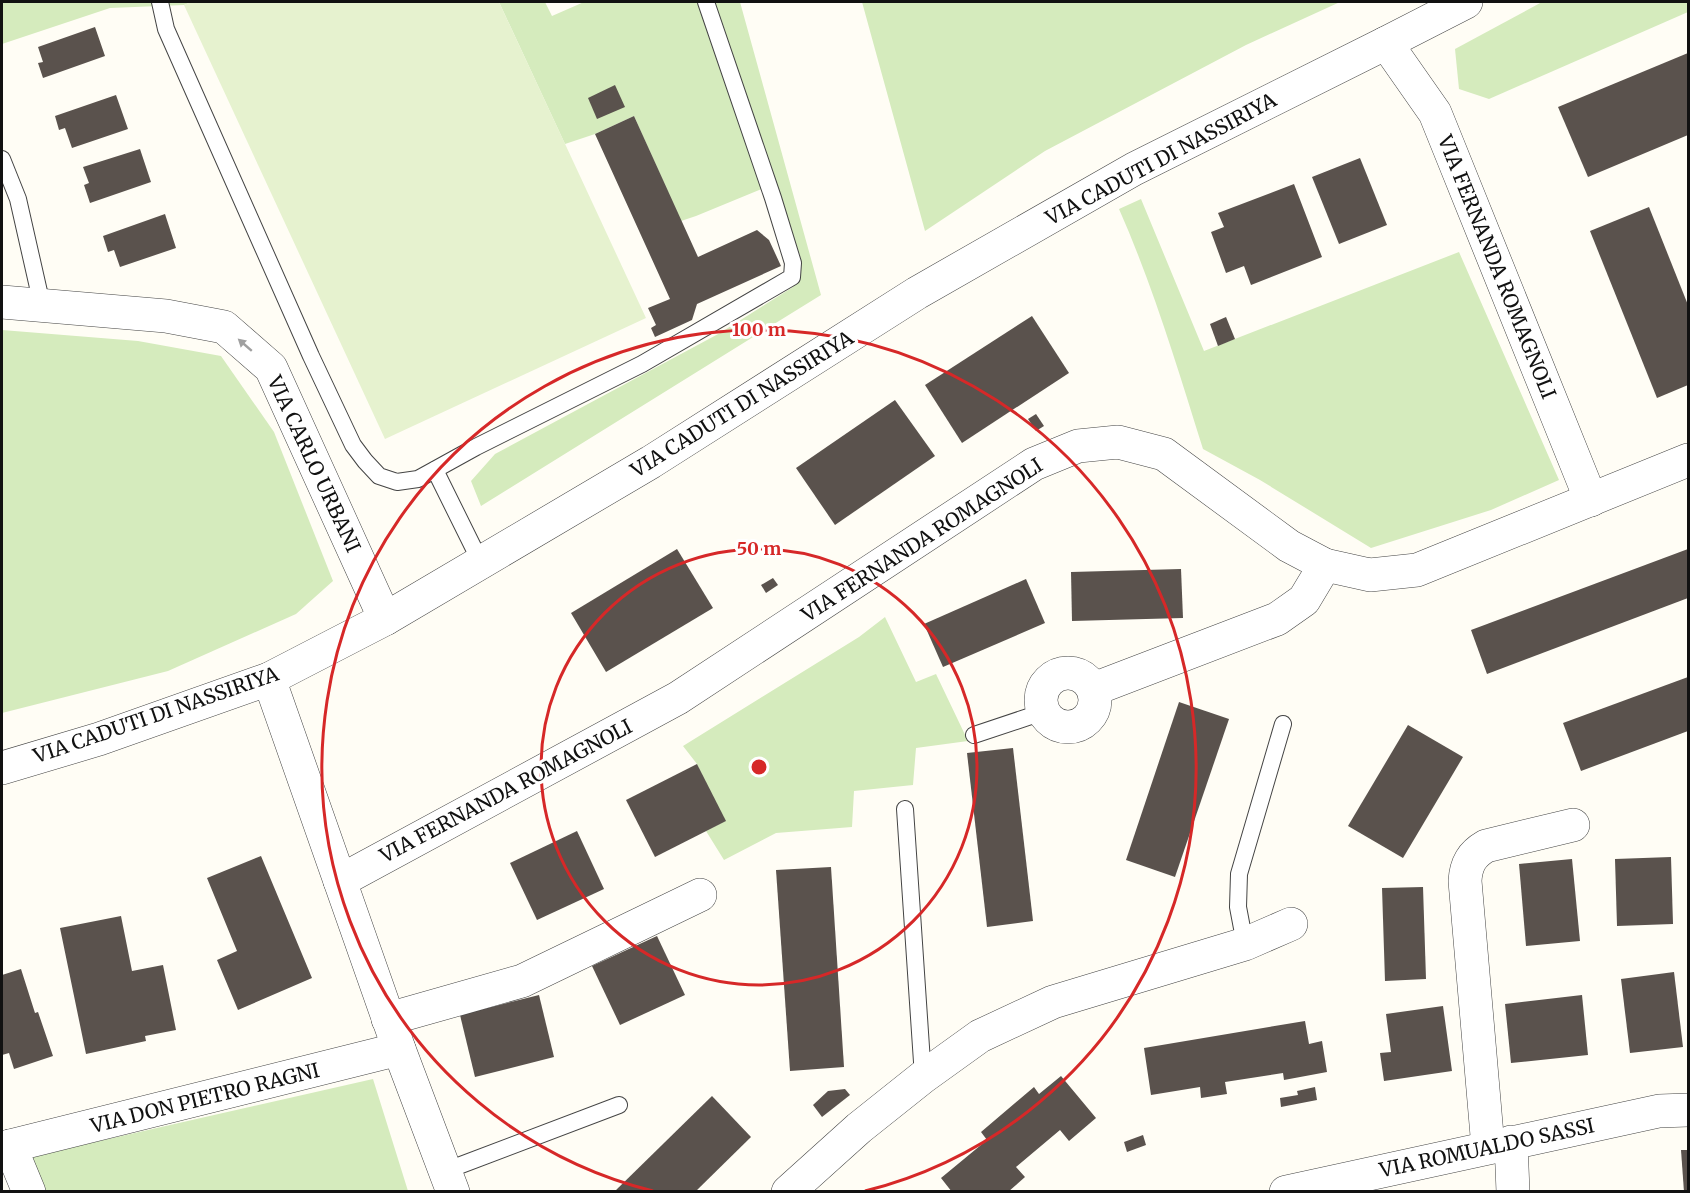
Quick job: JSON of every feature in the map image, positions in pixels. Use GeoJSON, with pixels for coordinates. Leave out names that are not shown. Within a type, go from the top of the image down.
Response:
{"type":"FeatureCollection","features":[{"type":"Feature","properties":{"kind":"street","name":"VIA CADUTI DI NASSIRIYA"},"geometry":{"type":"LineString","coordinates":[[2,768],[99,739],[269,679],[385,619],[651,462],[927,287],[1134,170],[1466,2]]}},
{"type":"Feature","properties":{"kind":"street","name":"VIA FERNANDA ROMAGNOLI"},"geometry":{"type":"LineString","coordinates":[[1386,43],[1435,113],[1591,500]]}},
{"type":"Feature","properties":{"kind":"street","name":"VIA CARLO URBANI"},"geometry":{"type":"LineString","coordinates":[[2,302],[166,316],[224,327],[271,368],[385,619]]}},
{"type":"Feature","properties":{"kind":"street","name":"VIA FERNANDA ROMAGNOLI"},"geometry":{"type":"LineString","coordinates":[[340,881],[678,698],[1034,464],[1078,446],[1119,442],[1164,454],[1289,546],[1325,565],[1370,575],[1417,570],[1689,460]]}},
{"type":"Feature","properties":{"kind":"street"},"geometry":{"type":"LineString","coordinates":[[1043,712],[1040,701],[1042,690],[1048,681],[1057,675],[1067,672],[1078,674],[1094,689],[1277,619],[1304,600],[1325,565]]}},
{"type":"Feature","properties":{"kind":"street"},"geometry":{"type":"LineString","coordinates":[[269,679],[393,1034],[449,1181]]}},
{"type":"Feature","properties":{"kind":"street"},"geometry":{"type":"LineString","coordinates":[[1513,1191],[1499,1145],[1465,870],[1477,851],[1486,846],[1573,825]]}},
{"type":"Feature","properties":{"kind":"street","name":"VIA DON PIETRO RAGNI"},"geometry":{"type":"LineString","coordinates":[[29,1191],[6,1147],[393,1034],[522,981],[700,895]]}},
{"type":"Feature","properties":{"kind":"street"},"geometry":{"type":"LineString","coordinates":[[788,1191],[858,1128],[980,1036],[1053,1002],[1245,944],[1291,924]]}},
{"type":"Feature","properties":{"kind":"street","name":"VIA ROMUALDO SASSI"},"geometry":{"type":"LineString","coordinates":[[1286,1191],[1659,1111],[1689,1110]]}},
{"type":"Feature","properties":{"kind":"lane"},"geometry":{"type":"LineString","coordinates":[[160,2],[166,29],[311,356],[353,445],[380,476],[397,482],[418,479],[476,447],[642,364],[792,277],[793,263],[773,198],[706,2]]}},
{"type":"Feature","properties":{"kind":"lane"},"geometry":{"type":"LineString","coordinates":[[2,159],[18,199],[42,305]]}},
{"type":"Feature","properties":{"kind":"lane"},"geometry":{"type":"LineString","coordinates":[[435,470],[481,563]]}},
{"type":"Feature","properties":{"kind":"lane"},"geometry":{"type":"LineString","coordinates":[[974,735],[1043,712]]}},
{"type":"Feature","properties":{"kind":"lane"},"geometry":{"type":"LineString","coordinates":[[1245,944],[1238,907],[1239,874],[1283,724]]}},
{"type":"Feature","properties":{"kind":"lane"},"geometry":{"type":"LineString","coordinates":[[905,808],[923,1077]]}},
{"type":"Feature","properties":{"kind":"lane"},"geometry":{"type":"LineString","coordinates":[[449,1181],[619,1105]]}},
{"type":"Feature","properties":{"kind":"green space"},"geometry":{"type":"Polygon","coordinates":[[[2,2],[191,2],[184,5],[110,8],[2,44],[2,2]]]}},
{"type":"Feature","properties":{"kind":"green space"},"geometry":{"type":"Polygon","coordinates":[[[191,2],[499,2],[646,318],[385,439],[184,5],[191,2]]]}},
{"type":"Feature","properties":{"kind":"green space"},"geometry":{"type":"Polygon","coordinates":[[[499,2],[545,2],[552,16],[584,2],[740,2],[821,295],[481,506],[471,481],[495,454],[720,333],[793,287],[801,259],[776,183],[681,221],[634,116],[595,134],[565,144],[499,2]]]}},
{"type":"Feature","properties":{"kind":"green space"},"geometry":{"type":"Polygon","coordinates":[[[862,2],[1340,2],[1246,45],[1045,151],[925,231],[862,2]]]}},
{"type":"Feature","properties":{"kind":"green space"},"geometry":{"type":"Polygon","coordinates":[[[1542,2],[1688,2],[1688,12],[1489,99],[1459,89],[1455,49],[1542,2]]]}},
{"type":"Feature","properties":{"kind":"green space"},"geometry":{"type":"Polygon","coordinates":[[[1141,199],[1204,351],[1459,252],[1559,480],[1491,510],[1371,548],[1260,480],[1203,449],[1154,298],[1119,209],[1141,199]]]}},
{"type":"Feature","properties":{"kind":"green space"},"geometry":{"type":"Polygon","coordinates":[[[2,330],[138,341],[221,356],[274,432],[333,581],[296,614],[168,671],[2,713],[2,330]]]}},
{"type":"Feature","properties":{"kind":"green space"},"geometry":{"type":"Polygon","coordinates":[[[885,617],[916,682],[936,674],[968,741],[916,748],[913,785],[854,791],[852,827],[776,833],[724,860],[706,831],[725,821],[697,764],[683,746],[859,637],[885,617]]]}},
{"type":"Feature","properties":{"kind":"green space"},"geometry":{"type":"Polygon","coordinates":[[[373,1079],[408,1191],[39,1191],[29,1157],[373,1079]]]}},
{"type":"Feature","properties":{"kind":"building"},"geometry":{"type":"Polygon","coordinates":[[[95,27],[105,56],[43,78],[38,63],[43,62],[38,47],[95,27]]]}},
{"type":"Feature","properties":{"kind":"building"},"geometry":{"type":"Polygon","coordinates":[[[1688,53],[1688,135],[1588,177],[1558,107],[1688,53]]]}},
{"type":"Feature","properties":{"kind":"building"},"geometry":{"type":"Polygon","coordinates":[[[615,85],[625,107],[597,119],[588,98],[615,85]]]}},
{"type":"Feature","properties":{"kind":"building"},"geometry":{"type":"Polygon","coordinates":[[[116,95],[128,129],[72,148],[65,128],[59,130],[55,116],[116,95]]]}},
{"type":"Feature","properties":{"kind":"building"},"geometry":{"type":"Polygon","coordinates":[[[634,116],[698,257],[757,230],[769,240],[781,266],[697,304],[692,320],[655,337],[651,328],[656,325],[648,308],[670,299],[595,134],[634,116]]]}},
{"type":"Feature","properties":{"kind":"building"},"geometry":{"type":"Polygon","coordinates":[[[140,149],[151,182],[90,203],[84,185],[89,183],[83,167],[140,149]]]}},
{"type":"Feature","properties":{"kind":"building"},"geometry":{"type":"Polygon","coordinates":[[[1360,158],[1387,225],[1339,244],[1312,177],[1360,158]]]}},
{"type":"Feature","properties":{"kind":"building"},"geometry":{"type":"Polygon","coordinates":[[[1294,184],[1322,257],[1251,285],[1244,266],[1226,273],[1211,232],[1224,227],[1218,213],[1294,184]]]}},
{"type":"Feature","properties":{"kind":"building"},"geometry":{"type":"Polygon","coordinates":[[[1649,207],[1688,305],[1688,385],[1657,398],[1590,231],[1649,207]]]}},
{"type":"Feature","properties":{"kind":"building"},"geometry":{"type":"Polygon","coordinates":[[[165,214],[176,248],[120,267],[114,250],[108,252],[103,236],[165,214]]]}},
{"type":"Feature","properties":{"kind":"building"},"geometry":{"type":"Polygon","coordinates":[[[1032,316],[1069,373],[962,443],[925,385],[1032,316]]]}},
{"type":"Feature","properties":{"kind":"building"},"geometry":{"type":"Polygon","coordinates":[[[1226,317],[1235,339],[1218,346],[1210,324],[1226,317]]]}},
{"type":"Feature","properties":{"kind":"building"},"geometry":{"type":"Polygon","coordinates":[[[895,400],[935,456],[835,525],[796,468],[895,400]]]}},
{"type":"Feature","properties":{"kind":"building"},"geometry":{"type":"Polygon","coordinates":[[[1036,414],[1044,426],[1036,431],[1028,419],[1036,414]]]}},
{"type":"Feature","properties":{"kind":"building"},"geometry":{"type":"Polygon","coordinates":[[[677,549],[713,608],[606,672],[571,613],[677,549]]]}},
{"type":"Feature","properties":{"kind":"building"},"geometry":{"type":"Polygon","coordinates":[[[1688,549],[1688,598],[1487,674],[1471,630],[1688,549]]]}},
{"type":"Feature","properties":{"kind":"building"},"geometry":{"type":"Polygon","coordinates":[[[1181,569],[1183,618],[1072,621],[1071,572],[1181,569]]]}},
{"type":"Feature","properties":{"kind":"building"},"geometry":{"type":"Polygon","coordinates":[[[773,578],[778,585],[766,593],[761,585],[773,578]]]}},
{"type":"Feature","properties":{"kind":"building"},"geometry":{"type":"Polygon","coordinates":[[[1026,579],[1045,623],[943,667],[924,624],[1026,579]]]}},
{"type":"Feature","properties":{"kind":"building"},"geometry":{"type":"Polygon","coordinates":[[[1688,677],[1688,731],[1581,771],[1563,723],[1688,677]]]}},
{"type":"Feature","properties":{"kind":"building"},"geometry":{"type":"Polygon","coordinates":[[[1179,702],[1229,719],[1175,877],[1126,860],[1179,702]]]}},
{"type":"Feature","properties":{"kind":"building"},"geometry":{"type":"Polygon","coordinates":[[[1408,725],[1463,757],[1403,858],[1348,826],[1408,725]]]}},
{"type":"Feature","properties":{"kind":"building"},"geometry":{"type":"Polygon","coordinates":[[[1013,748],[1033,921],[987,927],[967,753],[1013,748]]]}},
{"type":"Feature","properties":{"kind":"building"},"geometry":{"type":"Polygon","coordinates":[[[697,764],[726,821],[655,857],[626,800],[697,764]]]}},
{"type":"Feature","properties":{"kind":"building"},"geometry":{"type":"Polygon","coordinates":[[[577,831],[604,889],[537,920],[510,863],[577,831]]]}},
{"type":"Feature","properties":{"kind":"building"},"geometry":{"type":"Polygon","coordinates":[[[261,856],[312,978],[238,1010],[217,960],[237,951],[207,878],[261,856]]]}},
{"type":"Feature","properties":{"kind":"building"},"geometry":{"type":"Polygon","coordinates":[[[1671,857],[1673,924],[1617,926],[1615,859],[1671,857]]]}},
{"type":"Feature","properties":{"kind":"building"},"geometry":{"type":"Polygon","coordinates":[[[1572,859],[1580,941],[1526,946],[1519,864],[1572,859]]]}},
{"type":"Feature","properties":{"kind":"building"},"geometry":{"type":"Polygon","coordinates":[[[831,867],[844,1067],[790,1071],[776,870],[831,867]]]}},
{"type":"Feature","properties":{"kind":"building"},"geometry":{"type":"Polygon","coordinates":[[[1423,887],[1426,979],[1385,981],[1382,888],[1423,887]]]}},
{"type":"Feature","properties":{"kind":"building"},"geometry":{"type":"Polygon","coordinates":[[[121,916],[132,971],[163,965],[176,1030],[145,1036],[146,1041],[86,1054],[60,928],[121,916]]]}},
{"type":"Feature","properties":{"kind":"building"},"geometry":{"type":"Polygon","coordinates":[[[657,936],[685,995],[620,1025],[592,966],[657,936]]]}},
{"type":"Feature","properties":{"kind":"building"},"geometry":{"type":"Polygon","coordinates":[[[21,969],[35,1013],[38,1012],[53,1056],[14,1069],[9,1053],[2,1055],[2,975],[21,969]]]}},
{"type":"Feature","properties":{"kind":"building"},"geometry":{"type":"Polygon","coordinates":[[[1674,972],[1683,1047],[1630,1053],[1621,979],[1674,972]]]}},
{"type":"Feature","properties":{"kind":"building"},"geometry":{"type":"Polygon","coordinates":[[[539,995],[554,1057],[475,1077],[460,1015],[539,995]]]}},
{"type":"Feature","properties":{"kind":"building"},"geometry":{"type":"Polygon","coordinates":[[[1582,995],[1588,1055],[1511,1063],[1505,1004],[1582,995]]]}},
{"type":"Feature","properties":{"kind":"building"},"geometry":{"type":"Polygon","coordinates":[[[1443,1006],[1452,1071],[1384,1081],[1380,1053],[1391,1052],[1386,1014],[1443,1006]]]}},
{"type":"Feature","properties":{"kind":"building"},"geometry":{"type":"Polygon","coordinates":[[[1305,1021],[1309,1044],[1322,1041],[1327,1072],[1284,1080],[1283,1073],[1225,1082],[1227,1094],[1201,1098],[1200,1087],[1151,1095],[1144,1048],[1305,1021]]]}},
{"type":"Feature","properties":{"kind":"building"},"geometry":{"type":"Polygon","coordinates":[[[1061,1076],[1096,1118],[1069,1141],[1060,1130],[1016,1167],[1025,1177],[1008,1192],[952,1192],[941,1178],[987,1140],[981,1132],[1034,1087],[1039,1094],[1061,1076]]]}},
{"type":"Feature","properties":{"kind":"building"},"geometry":{"type":"Polygon","coordinates":[[[1315,1087],[1317,1100],[1281,1107],[1280,1098],[1298,1095],[1297,1091],[1315,1087]]]}},
{"type":"Feature","properties":{"kind":"building"},"geometry":{"type":"Polygon","coordinates":[[[845,1089],[850,1095],[822,1117],[813,1105],[828,1091],[845,1089]]]}},
{"type":"Feature","properties":{"kind":"building"},"geometry":{"type":"Polygon","coordinates":[[[712,1096],[751,1137],[695,1192],[614,1192],[712,1096]]]}},
{"type":"Feature","properties":{"kind":"building"},"geometry":{"type":"Polygon","coordinates":[[[1143,1135],[1146,1145],[1127,1152],[1124,1142],[1143,1135]]]}},
{"type":"Feature","properties":{"kind":"building"},"geometry":{"type":"Polygon","coordinates":[[[1681,1150],[1688,1150],[1688,1192],[1684,1192],[1681,1150]]]}}]}
